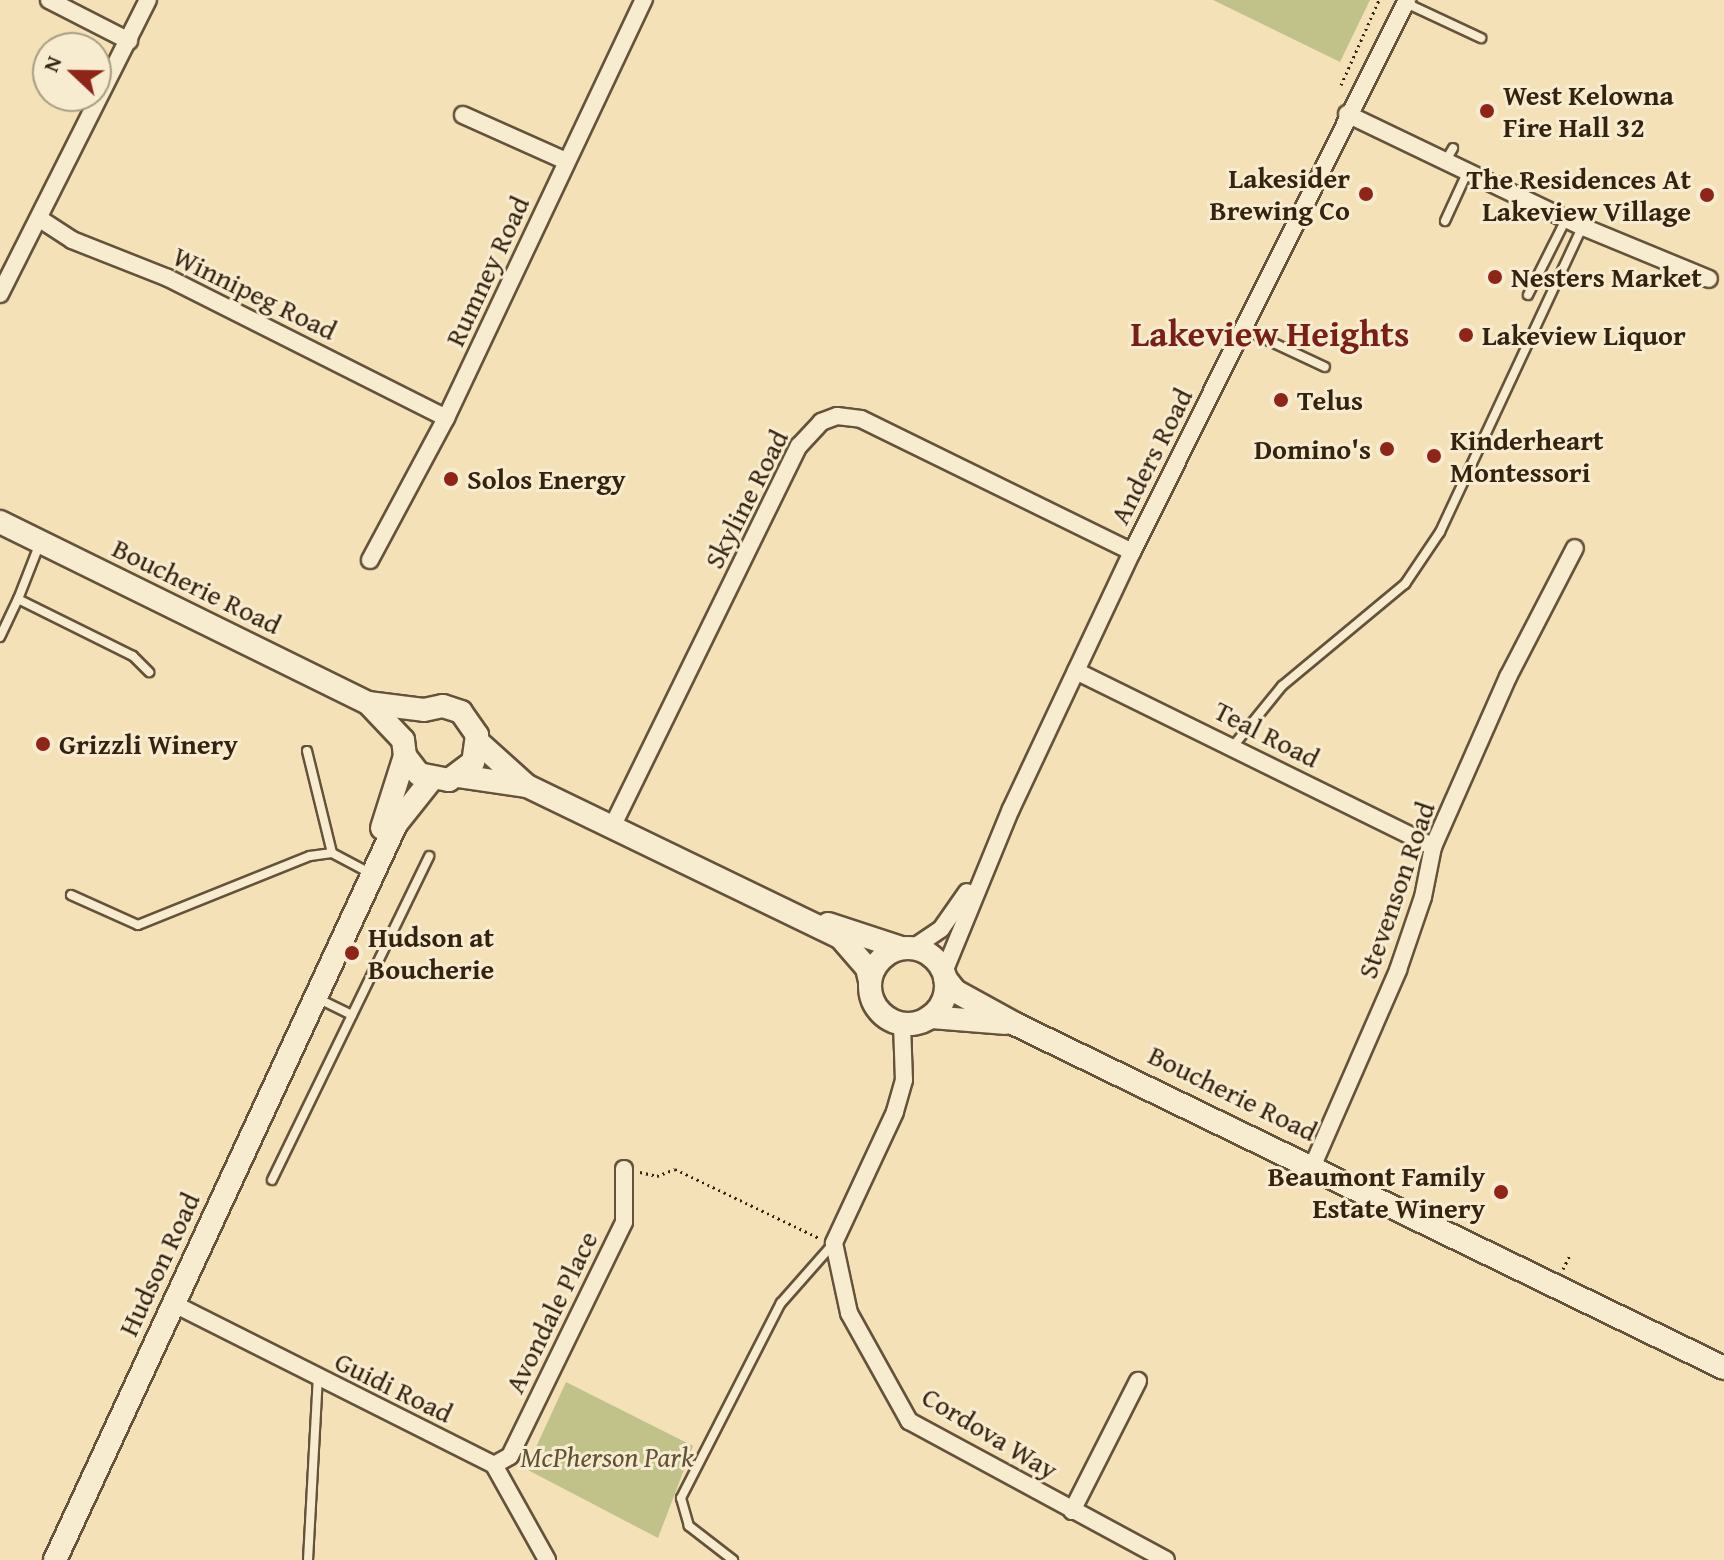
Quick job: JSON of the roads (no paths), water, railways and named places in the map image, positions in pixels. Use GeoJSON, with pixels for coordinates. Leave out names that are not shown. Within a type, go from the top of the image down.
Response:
{"type":"FeatureCollection","features":[{"type":"Feature","properties":{"kind":"main road","name":"Boucherie Road"},"geometry":{"type":"LineString","coordinates":[[0,522],[368,703],[424,710],[443,706],[461,712],[475,729],[478,742],[527,786]]}},
{"type":"Feature","properties":{"kind":"main road","name":"Boucherie Road"},"geometry":{"type":"LineString","coordinates":[[368,703],[404,748],[419,774],[431,780],[459,776],[527,786],[613,825],[804,917],[853,948],[870,981]]}},
{"type":"Feature","properties":{"kind":"main road"},"geometry":{"type":"LineString","coordinates":[[404,748],[409,724],[424,710]]}},
{"type":"Feature","properties":{"kind":"main road"},"geometry":{"type":"LineString","coordinates":[[459,776],[473,762],[478,742]]}},
{"type":"Feature","properties":{"kind":"main road","name":"Hudson Road"},"geometry":{"type":"LineString","coordinates":[[317,996],[366,871],[404,748]]}},
{"type":"Feature","properties":{"kind":"main road","name":"Hudson Road"},"geometry":{"type":"LineString","coordinates":[[55,1560],[396,824],[431,780]]}},
{"type":"Feature","properties":{"kind":"main road","name":"Boucherie Road"},"geometry":{"type":"LineString","coordinates":[[804,917],[907,948]]}},
{"type":"Feature","properties":{"kind":"main road"},"geometry":{"type":"LineString","coordinates":[[907,948],[932,956],[944,975],[945,996],[930,1017],[902,1024],[877,1009],[870,981],[880,959],[907,948]]}},
{"type":"Feature","properties":{"kind":"main road","name":"Boucherie Road"},"geometry":{"type":"LineString","coordinates":[[944,975],[955,991],[1015,1024],[1313,1165],[1724,1368]]}},
{"type":"Feature","properties":{"kind":"main road","name":"Boucherie Road"},"geometry":{"type":"LineString","coordinates":[[930,1017],[1015,1024]]}},
{"type":"Feature","properties":{"kind":"street"},"geometry":{"type":"LineString","coordinates":[[49,0],[129,41]]}},
{"type":"Feature","properties":{"kind":"street"},"geometry":{"type":"LineString","coordinates":[[0,294],[148,0]]}},
{"type":"Feature","properties":{"kind":"street","name":"Rumney Road"},"geometry":{"type":"LineString","coordinates":[[370,560],[446,418],[644,0]]}},
{"type":"Feature","properties":{"kind":"street","name":"Anders Road"},"geometry":{"type":"LineString","coordinates":[[944,975],[993,854],[1132,552],[1246,330],[1347,114],[1382,64],[1406,1]]}},
{"type":"Feature","properties":{"kind":"street"},"geometry":{"type":"LineString","coordinates":[[1347,114],[1449,156],[1467,173],[1583,227],[1709,279]]}},
{"type":"Feature","properties":{"kind":"street"},"geometry":{"type":"LineString","coordinates":[[463,115],[566,161]]}},
{"type":"Feature","properties":{"kind":"street","name":"Winnipeg Road"},"geometry":{"type":"LineString","coordinates":[[40,219],[72,240],[168,278],[446,418]]}},
{"type":"Feature","properties":{"kind":"street","name":"Skyline Road"},"geometry":{"type":"LineString","coordinates":[[613,825],[799,446],[821,422],[845,416],[861,419],[1132,552]]}},
{"type":"Feature","properties":{"kind":"street","name":"Stevenson Road"},"geometry":{"type":"LineString","coordinates":[[1313,1165],[1398,970],[1423,897],[1433,847],[1508,677],[1575,548]]}},
{"type":"Feature","properties":{"kind":"street","name":"Teal Road"},"geometry":{"type":"LineString","coordinates":[[1076,671],[1234,745],[1433,847]]}},
{"type":"Feature","properties":{"kind":"street","name":"Anders Road"},"geometry":{"type":"LineString","coordinates":[[907,948],[941,929],[993,854]]}},
{"type":"Feature","properties":{"kind":"street"},"geometry":{"type":"LineString","coordinates":[[834,1243],[895,1112],[904,1080],[902,1024]]}},
{"type":"Feature","properties":{"kind":"street","name":"Avondale Place"},"geometry":{"type":"LineString","coordinates":[[494,1465],[510,1456],[624,1222],[624,1169]]}},
{"type":"Feature","properties":{"kind":"street","name":"Cordova Way"},"geometry":{"type":"LineString","coordinates":[[834,1243],[849,1313],[909,1421],[1166,1560]]}},
{"type":"Feature","properties":{"kind":"street","name":"Guidi Road"},"geometry":{"type":"LineString","coordinates":[[174,1304],[494,1465]]}},
{"type":"Feature","properties":{"kind":"street"},"geometry":{"type":"LineString","coordinates":[[1072,1511],[1138,1381]]}},
{"type":"Feature","properties":{"kind":"street"},"geometry":{"type":"LineString","coordinates":[[494,1465],[547,1560]]}},
{"type":"Feature","properties":{"kind":"lane"},"geometry":{"type":"LineString","coordinates":[[1406,1],[1481,38]]}},
{"type":"Feature","properties":{"kind":"lane"},"geometry":{"type":"LineString","coordinates":[[1445,221],[1467,173]]}},
{"type":"Feature","properties":{"kind":"lane"},"geometry":{"type":"LineString","coordinates":[[1528,295],[1566,219]]}},
{"type":"Feature","properties":{"kind":"lane"},"geometry":{"type":"LineString","coordinates":[[1234,745],[1282,686],[1405,584],[1440,532],[1583,227]]}},
{"type":"Feature","properties":{"kind":"lane"},"geometry":{"type":"LineString","coordinates":[[1246,330],[1325,367]]}},
{"type":"Feature","properties":{"kind":"lane"},"geometry":{"type":"LineString","coordinates":[[0,637],[40,543]]}},
{"type":"Feature","properties":{"kind":"lane"},"geometry":{"type":"LineString","coordinates":[[18,599],[133,656],[149,672]]}},
{"type":"Feature","properties":{"kind":"lane"},"geometry":{"type":"LineString","coordinates":[[307,751],[332,853]]}},
{"type":"Feature","properties":{"kind":"lane"},"geometry":{"type":"LineString","coordinates":[[71,895],[138,925],[156,922],[310,856],[332,853],[366,871]]}},
{"type":"Feature","properties":{"kind":"lane"},"geometry":{"type":"LineString","coordinates":[[272,1180],[429,856]]}},
{"type":"Feature","properties":{"kind":"lane"},"geometry":{"type":"LineString","coordinates":[[317,996],[352,1015]]}},
{"type":"Feature","properties":{"kind":"lane"},"geometry":{"type":"LineString","coordinates":[[733,1560],[689,1526],[681,1498],[781,1303],[834,1243]]}},
{"type":"Feature","properties":{"kind":"lane"},"geometry":{"type":"LineString","coordinates":[[308,1560],[318,1378]]}},
{"type":"Feature","properties":{"kind":"place","name":"West Kelowna Fire Hall 32"},"geometry":{"type":"Point","coordinates":[1487,111]}},
{"type":"Feature","properties":{"kind":"place","name":"Lakesider Brewing Co"},"geometry":{"type":"Point","coordinates":[1366,194]}},
{"type":"Feature","properties":{"kind":"place","name":"The Residences At Lakeview Village"},"geometry":{"type":"Point","coordinates":[1707,195]}},
{"type":"Feature","properties":{"kind":"place","name":"Nesters Market"},"geometry":{"type":"Point","coordinates":[1495,277]}},
{"type":"Feature","properties":{"kind":"place","name":"Lakeview Liquor"},"geometry":{"type":"Point","coordinates":[1466,335]}},
{"type":"Feature","properties":{"kind":"place","name":"Telus"},"geometry":{"type":"Point","coordinates":[1281,400]}},
{"type":"Feature","properties":{"kind":"place","name":"Domino's"},"geometry":{"type":"Point","coordinates":[1387,449]}},
{"type":"Feature","properties":{"kind":"place","name":"Kinderheart Montessori"},"geometry":{"type":"Point","coordinates":[1434,456]}},
{"type":"Feature","properties":{"kind":"place","name":"Solos Energy"},"geometry":{"type":"Point","coordinates":[451,479]}},
{"type":"Feature","properties":{"kind":"place","name":"Grizzli Winery"},"geometry":{"type":"Point","coordinates":[43,744]}},
{"type":"Feature","properties":{"kind":"place","name":"Hudson at Boucherie"},"geometry":{"type":"Point","coordinates":[352,953]}},
{"type":"Feature","properties":{"kind":"place","name":"Beaumont Family Estate Winery"},"geometry":{"type":"Point","coordinates":[1501,1192]}},
{"type":"Feature","properties":{"kind":"district","name":"Lakeview Heights"},"geometry":{"type":"Point","coordinates":[1270,333]}},
{"type":"Feature","properties":{"kind":"park label","name":"McPherson Park"},"geometry":{"type":"Point","coordinates":[607,1457]}}]}
